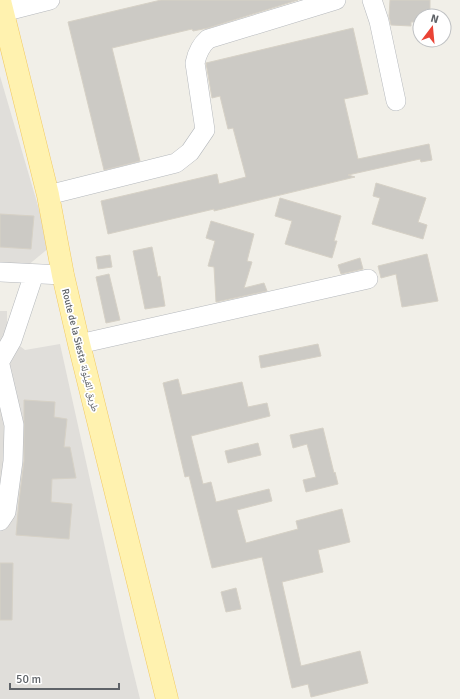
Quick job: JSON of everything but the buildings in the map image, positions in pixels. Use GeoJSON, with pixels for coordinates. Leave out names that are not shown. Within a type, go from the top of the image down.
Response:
{"type":"FeatureCollection","features":[{"type":"Feature","properties":{"kind":"main road","name":"Route de la Siesta طريق القيلولة"},"geometry":{"type":"LineString","coordinates":[[1,6],[48,195],[63,275],[79,344],[167,699]]}},
{"type":"Feature","properties":{"kind":"street"},"geometry":{"type":"LineString","coordinates":[[1,6],[50,0]]}},
{"type":"Feature","properties":{"kind":"street"},"geometry":{"type":"LineString","coordinates":[[48,195],[176,163],[190,152],[204,130],[195,63],[196,56],[202,44],[208,39],[336,0]]}},
{"type":"Feature","properties":{"kind":"street"},"geometry":{"type":"LineString","coordinates":[[372,0],[379,21],[396,101]]}},
{"type":"Feature","properties":{"kind":"street"},"geometry":{"type":"LineString","coordinates":[[0,272],[63,275]]}},
{"type":"Feature","properties":{"kind":"street"},"geometry":{"type":"LineString","coordinates":[[0,361],[34,274]]}},
{"type":"Feature","properties":{"kind":"street"},"geometry":{"type":"LineString","coordinates":[[79,344],[368,279]]}},
{"type":"Feature","properties":{"kind":"street"},"geometry":{"type":"LineString","coordinates":[[0,365],[14,425],[13,461],[6,512],[0,521]]}},
{"type":"Feature","properties":{"kind":"shaded area"},"geometry":{"type":"Polygon","coordinates":[[[0,76],[50,247],[27,266],[0,265],[0,76]]]}},
{"type":"Feature","properties":{"kind":"shaded area"},"geometry":{"type":"Polygon","coordinates":[[[0,311],[7,311],[7,336],[25,350],[60,344],[125,638],[140,699],[0,699],[0,311]]]}}]}
